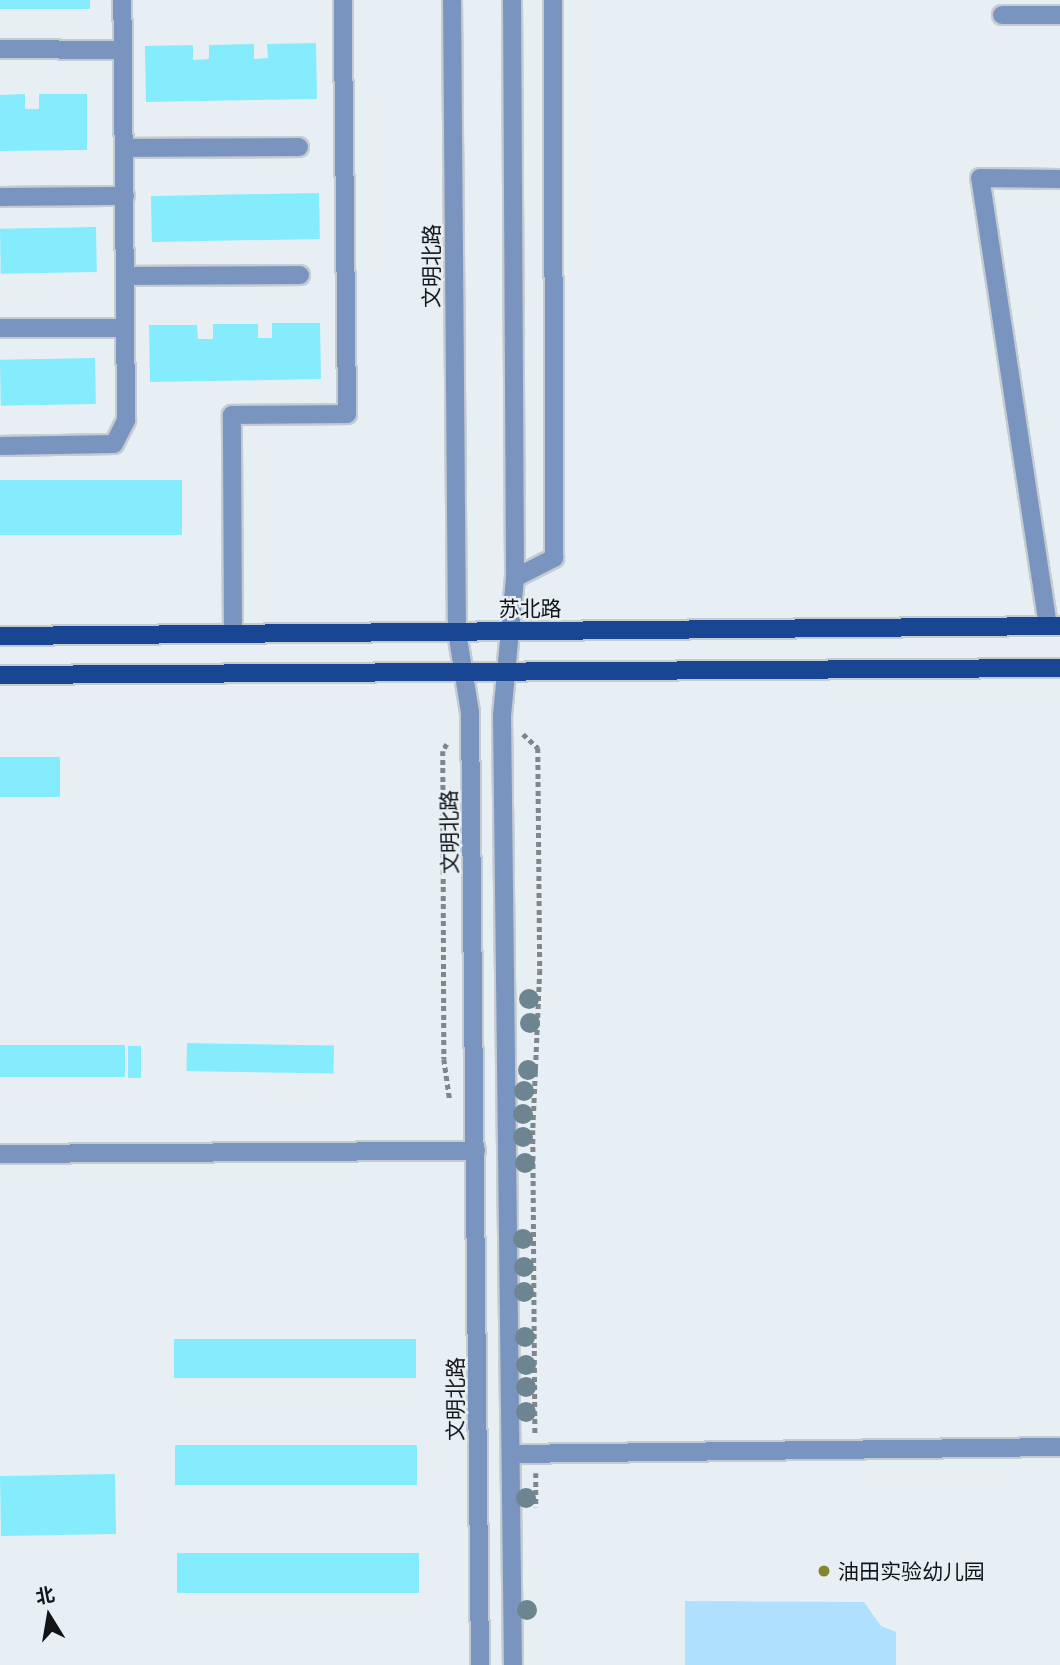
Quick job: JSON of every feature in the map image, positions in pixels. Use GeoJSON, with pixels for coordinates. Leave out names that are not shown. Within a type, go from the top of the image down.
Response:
{"type":"FeatureCollection","features":[{"type":"Feature","properties":{"kind":"main road","name":"苏北路"},"geometry":{"type":"LineString","coordinates":[[0,636],[1054,626]]}},
{"type":"Feature","properties":{"kind":"main road"},"geometry":{"type":"LineString","coordinates":[[0,675],[1060,668]]}},
{"type":"Feature","properties":{"kind":"street"},"geometry":{"type":"LineString","coordinates":[[0,446],[114,444],[126,420],[122,0]]}},
{"type":"Feature","properties":{"kind":"street"},"geometry":{"type":"LineString","coordinates":[[233,634],[232,415],[347,414],[343,0]]}},
{"type":"Feature","properties":{"kind":"street","name":"文明北路"},"geometry":{"type":"LineString","coordinates":[[452,0],[457,632],[470,712],[480,1665]]}},
{"type":"Feature","properties":{"kind":"street"},"geometry":{"type":"LineString","coordinates":[[512,0],[516,578],[502,715],[513,1665]]}},
{"type":"Feature","properties":{"kind":"street"},"geometry":{"type":"LineString","coordinates":[[516,578],[554,558],[553,0]]}},
{"type":"Feature","properties":{"kind":"street"},"geometry":{"type":"LineString","coordinates":[[1002,15],[1060,15]]}},
{"type":"Feature","properties":{"kind":"street"},"geometry":{"type":"LineString","coordinates":[[0,49],[123,50]]}},
{"type":"Feature","properties":{"kind":"street"},"geometry":{"type":"LineString","coordinates":[[124,148],[299,147]]}},
{"type":"Feature","properties":{"kind":"street"},"geometry":{"type":"LineString","coordinates":[[1054,626],[979,178],[1060,179]]}},
{"type":"Feature","properties":{"kind":"street"},"geometry":{"type":"LineString","coordinates":[[0,197],[125,196]]}},
{"type":"Feature","properties":{"kind":"street"},"geometry":{"type":"LineString","coordinates":[[125,276],[300,275]]}},
{"type":"Feature","properties":{"kind":"street"},"geometry":{"type":"LineString","coordinates":[[0,328],[125,328]]}},
{"type":"Feature","properties":{"kind":"street"},"geometry":{"type":"LineString","coordinates":[[0,1154],[476,1151]]}},
{"type":"Feature","properties":{"kind":"street"},"geometry":{"type":"LineString","coordinates":[[511,1454],[1060,1447]]}},
{"type":"Feature","properties":{"kind":"path"},"geometry":{"type":"LineString","coordinates":[[502,715],[538,748],[540,970],[533,1130],[536,1520]]}},
{"type":"Feature","properties":{"kind":"shaded area"},"geometry":{"type":"Polygon","coordinates":[[[685,1601],[864,1602],[881,1626],[896,1632],[896,1665],[685,1665],[685,1601]]]}},
{"type":"Feature","properties":{"kind":"building"},"geometry":{"type":"Polygon","coordinates":[[[0,0],[90,0],[90,9],[0,9],[0,0]]]}},
{"type":"Feature","properties":{"kind":"building"},"geometry":{"type":"Polygon","coordinates":[[[316,43],[317,99],[146,102],[145,46],[193,45],[193,60],[209,59],[209,45],[254,44],[254,59],[268,58],[267,44],[316,43]]]}},
{"type":"Feature","properties":{"kind":"building"},"geometry":{"type":"Polygon","coordinates":[[[25,94],[25,109],[39,109],[39,94],[87,94],[87,150],[0,151],[0,95],[25,94]]]}},
{"type":"Feature","properties":{"kind":"building"},"geometry":{"type":"Polygon","coordinates":[[[319,193],[320,239],[152,242],[151,196],[319,193]]]}},
{"type":"Feature","properties":{"kind":"building"},"geometry":{"type":"Polygon","coordinates":[[[96,227],[97,272],[1,274],[0,229],[96,227]]]}},
{"type":"Feature","properties":{"kind":"building"},"geometry":{"type":"Polygon","coordinates":[[[272,323],[320,323],[321,379],[150,382],[149,325],[197,325],[198,339],[213,339],[213,324],[258,324],[258,338],[272,338],[272,323]]]}},
{"type":"Feature","properties":{"kind":"building"},"geometry":{"type":"Polygon","coordinates":[[[95,358],[96,404],[1,406],[0,360],[95,358]]]}},
{"type":"Feature","properties":{"kind":"building"},"geometry":{"type":"Polygon","coordinates":[[[0,480],[182,480],[182,535],[0,535],[0,480]]]}},
{"type":"Feature","properties":{"kind":"building"},"geometry":{"type":"Polygon","coordinates":[[[0,757],[60,757],[60,797],[0,797],[0,757]]]}},
{"type":"Feature","properties":{"kind":"building"},"geometry":{"type":"Polygon","coordinates":[[[187,1043],[334,1046],[333,1074],[187,1071],[187,1043]]]}},
{"type":"Feature","properties":{"kind":"building"},"geometry":{"type":"Polygon","coordinates":[[[0,1045],[125,1045],[125,1077],[0,1077],[0,1045]]]}},
{"type":"Feature","properties":{"kind":"building"},"geometry":{"type":"Polygon","coordinates":[[[128,1046],[141,1046],[141,1078],[128,1078],[128,1046]]]}},
{"type":"Feature","properties":{"kind":"building"},"geometry":{"type":"Polygon","coordinates":[[[174,1339],[416,1339],[416,1378],[174,1378],[174,1339]]]}},
{"type":"Feature","properties":{"kind":"building"},"geometry":{"type":"Polygon","coordinates":[[[175,1445],[417,1445],[417,1485],[175,1485],[175,1445]]]}},
{"type":"Feature","properties":{"kind":"building"},"geometry":{"type":"Polygon","coordinates":[[[115,1474],[116,1534],[1,1536],[0,1476],[115,1474]]]}},
{"type":"Feature","properties":{"kind":"building"},"geometry":{"type":"Polygon","coordinates":[[[177,1553],[419,1553],[419,1593],[177,1593],[177,1553]]]}},
{"type":"Feature","properties":{"kind":"place","name":"油田实验幼儿园"},"geometry":{"type":"Point","coordinates":[824,1571]}}]}
